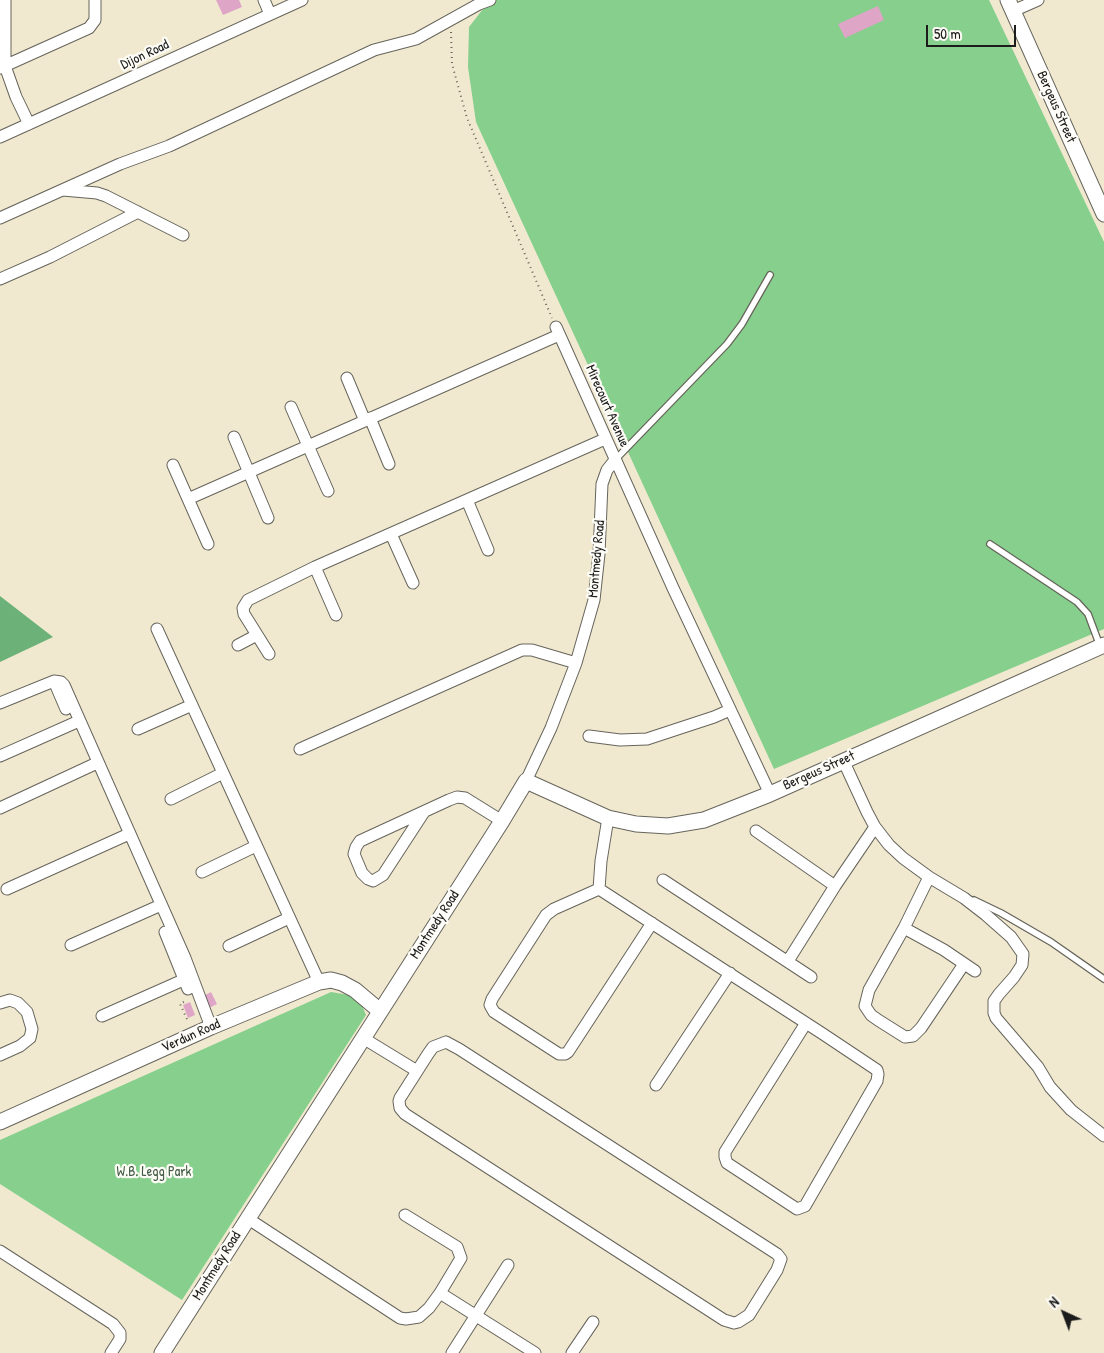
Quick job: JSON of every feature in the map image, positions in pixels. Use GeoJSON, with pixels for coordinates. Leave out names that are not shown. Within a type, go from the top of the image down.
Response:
{"type":"FeatureCollection","features":[{"type":"Feature","properties":{"kind":"street"},"geometry":{"type":"LineString","coordinates":[[5,0],[2,67],[29,124]]}},
{"type":"Feature","properties":{"kind":"street"},"geometry":{"type":"LineString","coordinates":[[2,67],[89,28],[96,20],[95,0]]}},
{"type":"Feature","properties":{"kind":"street"},"geometry":{"type":"LineString","coordinates":[[264,0],[270,14]]}},
{"type":"Feature","properties":{"kind":"street","name":"Dijon Road"},"geometry":{"type":"LineString","coordinates":[[0,137],[302,0]]}},
{"type":"Feature","properties":{"kind":"street"},"geometry":{"type":"LineString","coordinates":[[0,218],[61,189],[169,146],[374,50],[416,39],[490,0]]}},
{"type":"Feature","properties":{"kind":"street"},"geometry":{"type":"LineString","coordinates":[[1011,6],[1038,0]]}},
{"type":"Feature","properties":{"kind":"street","name":"Bergeus Street"},"geometry":{"type":"LineString","coordinates":[[1011,6],[1104,214]]}},
{"type":"Feature","properties":{"kind":"street"},"geometry":{"type":"LineString","coordinates":[[61,189],[100,194],[183,236]]}},
{"type":"Feature","properties":{"kind":"street"},"geometry":{"type":"LineString","coordinates":[[0,279],[138,212]]}},
{"type":"Feature","properties":{"kind":"street"},"geometry":{"type":"LineString","coordinates":[[188,499],[367,420],[557,331]]}},
{"type":"Feature","properties":{"kind":"street","name":"Mirecourt Avenue"},"geometry":{"type":"LineString","coordinates":[[557,331],[605,439],[770,794]]}},
{"type":"Feature","properties":{"kind":"street"},"geometry":{"type":"LineString","coordinates":[[347,378],[389,464]]}},
{"type":"Feature","properties":{"kind":"street"},"geometry":{"type":"LineString","coordinates":[[291,407],[328,491]]}},
{"type":"Feature","properties":{"kind":"street"},"geometry":{"type":"LineString","coordinates":[[234,437],[268,518]]}},
{"type":"Feature","properties":{"kind":"street"},"geometry":{"type":"LineString","coordinates":[[269,654],[244,614],[243,608],[245,603],[253,597],[315,567],[605,439]]}},
{"type":"Feature","properties":{"kind":"street","name":"Montmedy Road"},"geometry":{"type":"LineString","coordinates":[[162,1353],[526,781],[551,728],[576,663],[594,600],[600,554],[602,484],[607,470],[615,460]]}},
{"type":"Feature","properties":{"kind":"street"},"geometry":{"type":"LineString","coordinates":[[173,465],[208,544]]}},
{"type":"Feature","properties":{"kind":"street"},"geometry":{"type":"LineString","coordinates":[[467,500],[488,550]]}},
{"type":"Feature","properties":{"kind":"street"},"geometry":{"type":"LineString","coordinates":[[391,534],[413,583]]}},
{"type":"Feature","properties":{"kind":"street"},"geometry":{"type":"LineString","coordinates":[[315,567],[336,615]]}},
{"type":"Feature","properties":{"kind":"street"},"geometry":{"type":"LineString","coordinates":[[157,629],[318,982]]}},
{"type":"Feature","properties":{"kind":"street"},"geometry":{"type":"LineString","coordinates":[[238,645],[257,635]]}},
{"type":"Feature","properties":{"kind":"street","name":"Bergeus Street"},"geometry":{"type":"LineString","coordinates":[[526,781],[608,818],[636,824],[668,826],[704,820],[770,794],[1102,646]]}},
{"type":"Feature","properties":{"kind":"street"},"geometry":{"type":"LineString","coordinates":[[300,749],[522,650],[532,650],[576,663]]}},
{"type":"Feature","properties":{"kind":"street"},"geometry":{"type":"LineString","coordinates":[[0,703],[54,681],[76,723],[127,836],[208,1028]]}},
{"type":"Feature","properties":{"kind":"street"},"geometry":{"type":"LineString","coordinates":[[138,729],[192,705]]}},
{"type":"Feature","properties":{"kind":"street"},"geometry":{"type":"LineString","coordinates":[[589,736],[620,740],[646,739],[730,710]]}},
{"type":"Feature","properties":{"kind":"street"},"geometry":{"type":"LineString","coordinates":[[0,756],[76,723]]}},
{"type":"Feature","properties":{"kind":"street"},"geometry":{"type":"LineString","coordinates":[[843,760],[875,827],[889,845],[928,877],[986,915],[1011,937],[1024,954],[1024,959],[1018,971],[994,1001],[996,1018],[1071,1110],[1104,1136]]}},
{"type":"Feature","properties":{"kind":"street"},"geometry":{"type":"LineString","coordinates":[[0,808],[94,764]]}},
{"type":"Feature","properties":{"kind":"street"},"geometry":{"type":"LineString","coordinates":[[171,799],[223,773]]}},
{"type":"Feature","properties":{"kind":"street"},"geometry":{"type":"LineString","coordinates":[[424,812],[383,875],[373,881],[368,879],[362,873],[354,854],[360,842],[424,812],[457,797],[465,798],[475,803],[502,821]]}},
{"type":"Feature","properties":{"kind":"street"},"geometry":{"type":"LineString","coordinates":[[599,889],[601,861],[608,818]]}},
{"type":"Feature","properties":{"kind":"street"},"geometry":{"type":"LineString","coordinates":[[788,962],[835,886],[875,827]]}},
{"type":"Feature","properties":{"kind":"street"},"geometry":{"type":"LineString","coordinates":[[756,831],[835,886]]}},
{"type":"Feature","properties":{"kind":"street"},"geometry":{"type":"LineString","coordinates":[[7,889],[127,836]]}},
{"type":"Feature","properties":{"kind":"street"},"geometry":{"type":"LineString","coordinates":[[202,872],[256,846]]}},
{"type":"Feature","properties":{"kind":"street"},"geometry":{"type":"LineString","coordinates":[[928,877],[904,928],[868,990],[865,999],[867,1011],[905,1037],[913,1036],[921,1028],[964,964]]}},
{"type":"Feature","properties":{"kind":"street"},"geometry":{"type":"LineString","coordinates":[[663,880],[811,978]]}},
{"type":"Feature","properties":{"kind":"street"},"geometry":{"type":"LineString","coordinates":[[599,889],[554,909],[546,915],[492,999],[490,1006],[494,1012],[559,1054],[565,1054],[652,923]]}},
{"type":"Feature","properties":{"kind":"street"},"geometry":{"type":"LineString","coordinates":[[599,889],[730,973],[875,1068],[878,1077],[877,1081],[805,1206],[797,1209],[727,1163],[724,1157],[725,1152],[806,1023]]}},
{"type":"Feature","properties":{"kind":"street"},"geometry":{"type":"LineString","coordinates":[[71,945],[158,906]]}},
{"type":"Feature","properties":{"kind":"street"},"geometry":{"type":"LineString","coordinates":[[229,946],[289,918]]}},
{"type":"Feature","properties":{"kind":"street"},"geometry":{"type":"LineString","coordinates":[[904,928],[944,950],[975,972]]}},
{"type":"Feature","properties":{"kind":"street"},"geometry":{"type":"LineString","coordinates":[[656,1085],[730,973]]}},
{"type":"Feature","properties":{"kind":"street"},"geometry":{"type":"LineString","coordinates":[[188,978],[192,998],[208,1028]]}},
{"type":"Feature","properties":{"kind":"street"},"geometry":{"type":"LineString","coordinates":[[102,1016],[188,978]]}},
{"type":"Feature","properties":{"kind":"street","name":"Verdun Road"},"geometry":{"type":"LineString","coordinates":[[0,1122],[208,1028],[318,982],[331,980],[342,983],[355,990],[380,1011]]}},
{"type":"Feature","properties":{"kind":"street"},"geometry":{"type":"LineString","coordinates":[[0,1003],[10,1000],[18,1003],[27,1012],[32,1029],[30,1038],[20,1046],[0,1055]]}},
{"type":"Feature","properties":{"kind":"street"},"geometry":{"type":"LineString","coordinates":[[363,1038],[417,1071]]}},
{"type":"Feature","properties":{"kind":"street"},"geometry":{"type":"LineString","coordinates":[[446,1042],[453,1045],[775,1252],[781,1259],[780,1263],[749,1315],[734,1323],[724,1320],[404,1114],[400,1108],[399,1101],[417,1071],[433,1047],[446,1042]]}},
{"type":"Feature","properties":{"kind":"street"},"geometry":{"type":"LineString","coordinates":[[247,1218],[400,1318],[406,1319],[424,1314],[440,1293],[461,1258],[456,1247],[404,1215]]}},
{"type":"Feature","properties":{"kind":"street"},"geometry":{"type":"LineString","coordinates":[[0,1251],[113,1324],[120,1333],[120,1339],[111,1353]]}},
{"type":"Feature","properties":{"kind":"street"},"geometry":{"type":"LineString","coordinates":[[452,1353],[508,1265]]}},
{"type":"Feature","properties":{"kind":"street"},"geometry":{"type":"LineString","coordinates":[[440,1293],[535,1353]]}},
{"type":"Feature","properties":{"kind":"street"},"geometry":{"type":"LineString","coordinates":[[572,1353],[593,1322]]}},
{"type":"Feature","properties":{"kind":"lane"},"geometry":{"type":"LineString","coordinates":[[615,460],[727,344],[742,324],[770,275]]}},
{"type":"Feature","properties":{"kind":"lane"},"geometry":{"type":"LineString","coordinates":[[990,544],[1077,602],[1088,614],[1102,646]]}},
{"type":"Feature","properties":{"kind":"lane"},"geometry":{"type":"LineString","coordinates":[[946,887],[1001,913],[1051,942],[1104,979]]}},
{"type":"Feature","properties":{"kind":"path"},"geometry":{"type":"LineString","coordinates":[[451,19],[452,64],[467,118],[557,331]]}},
{"type":"Feature","properties":{"kind":"path"},"geometry":{"type":"LineString","coordinates":[[186,1019],[180,1004],[192,998]]}},
{"type":"Feature","properties":{"kind":"green space"},"geometry":{"type":"Polygon","coordinates":[[[490,0],[989,0],[1104,242],[1104,629],[774,769],[476,122],[468,67],[469,27],[490,0]]]}},
{"type":"Feature","properties":{"kind":"green space"},"geometry":{"type":"Polygon","coordinates":[[[0,596],[53,637],[0,662],[0,596]]]}},
{"type":"Feature","properties":{"kind":"green space","name":"W.B. Legg Park"},"geometry":{"type":"Polygon","coordinates":[[[331,992],[349,995],[361,1003],[366,1015],[182,1300],[0,1184],[0,1140],[331,992]]]}},
{"type":"Feature","properties":{"kind":"building"},"geometry":{"type":"Polygon","coordinates":[[[216,0],[239,0],[242,7],[223,15],[216,0]]]}},
{"type":"Feature","properties":{"kind":"building"},"geometry":{"type":"Polygon","coordinates":[[[878,6],[884,20],[845,38],[838,24],[878,6]]]}},
{"type":"Feature","properties":{"kind":"building"},"geometry":{"type":"Polygon","coordinates":[[[211,992],[217,1004],[207,1009],[201,997],[211,992]]]}},
{"type":"Feature","properties":{"kind":"building"},"geometry":{"type":"Polygon","coordinates":[[[190,1002],[195,1015],[188,1018],[183,1005],[190,1002]]]}}]}
